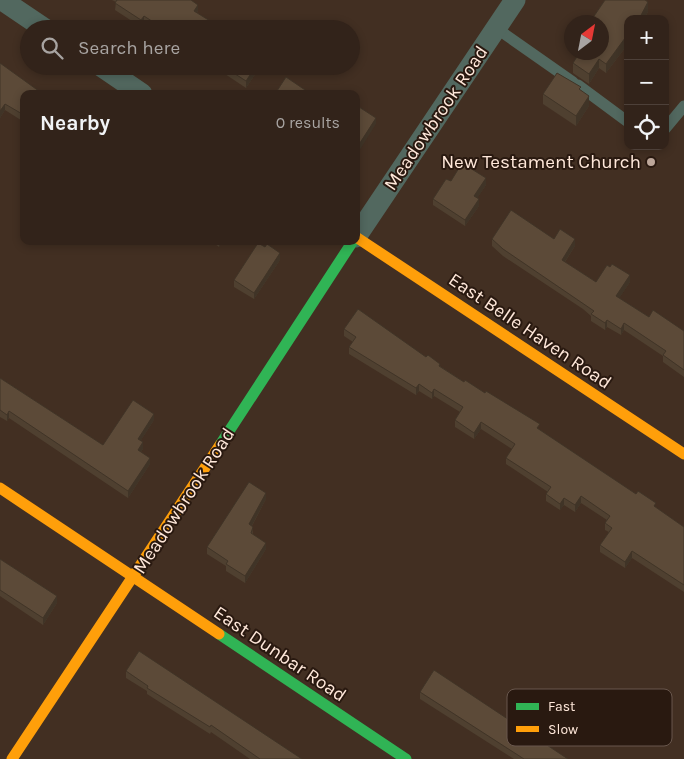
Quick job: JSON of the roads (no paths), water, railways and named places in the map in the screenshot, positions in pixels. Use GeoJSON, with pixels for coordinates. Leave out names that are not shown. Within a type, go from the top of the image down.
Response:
{"type":"FeatureCollection","features":[{"type":"Feature","properties":{"kind":"street"},"geometry":{"type":"LineString","coordinates":[[2,0],[32,20]]}},
{"type":"Feature","properties":{"kind":"street","name":"Meadowbrook Road"},"geometry":{"type":"LineString","coordinates":[[360,231],[515,0]]}},
{"type":"Feature","properties":{"kind":"street"},"geometry":{"type":"LineString","coordinates":[[114,75],[136,90]]}},
{"type":"Feature","properties":{"kind":"street","name":"East Belle Haven Road"},"geometry":{"type":"LineString","coordinates":[[360,240],[684,454]]}},
{"type":"Feature","properties":{"kind":"street","name":"Meadowbrook Road"},"geometry":{"type":"LineString","coordinates":[[12,759],[134,577],[350,245]]}},
{"type":"Feature","properties":{"kind":"street","name":"East Dunbar Road"},"geometry":{"type":"LineString","coordinates":[[0,488],[406,759]]}},
{"type":"Feature","properties":{"kind":"lane"},"geometry":{"type":"LineString","coordinates":[[496,28],[624,119]]}},
{"type":"Feature","properties":{"kind":"lane"},"geometry":{"type":"LineString","coordinates":[[669,124],[684,106]]}},
{"type":"Feature","properties":{"kind":"place","name":"New Testament Church"},"geometry":{"type":"Point","coordinates":[651,162]}}]}
